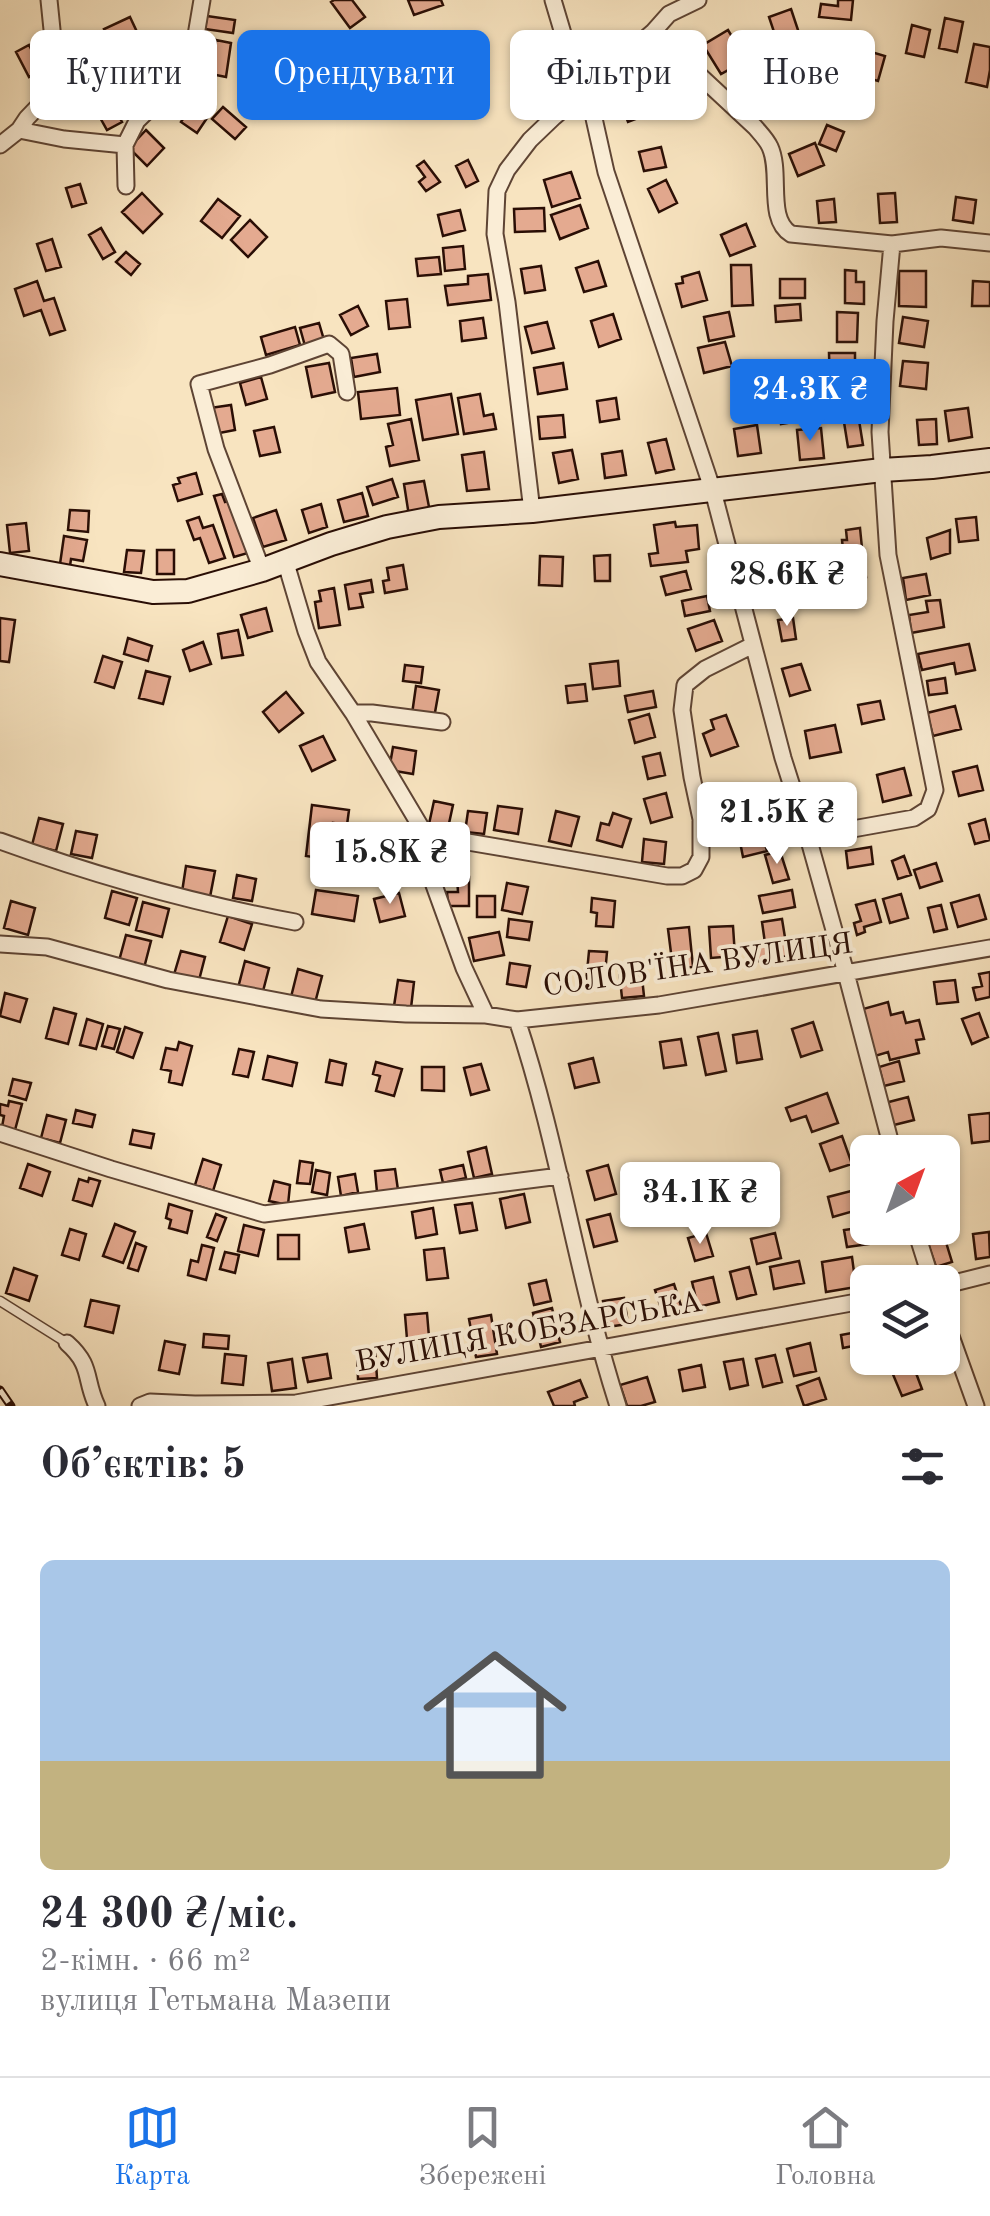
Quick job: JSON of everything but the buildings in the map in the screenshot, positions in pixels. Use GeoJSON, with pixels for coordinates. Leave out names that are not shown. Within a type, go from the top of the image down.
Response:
{"type":"FeatureCollection","features":[{"type":"Feature","properties":{"kind":"street"},"geometry":{"type":"LineString","coordinates":[[0,145],[19,130],[52,92],[57,79],[50,0]]}},
{"type":"Feature","properties":{"kind":"street"},"geometry":{"type":"LineString","coordinates":[[126,186],[125,145],[136,121],[180,79],[193,53],[202,0]]}},
{"type":"Feature","properties":{"kind":"street"},"geometry":{"type":"LineString","coordinates":[[554,0],[562,30]]}},
{"type":"Feature","properties":{"kind":"street"},"geometry":{"type":"LineString","coordinates":[[655,30],[669,14],[698,0]]}},
{"type":"Feature","properties":{"kind":"street"},"geometry":{"type":"LineString","coordinates":[[707,83],[770,145],[776,170],[777,218],[791,234],[892,244],[941,238],[990,243]]}},
{"type":"Feature","properties":{"kind":"street"},"geometry":{"type":"LineString","coordinates":[[532,510],[508,302],[494,234],[497,192],[506,170],[551,120]]}},
{"type":"Feature","properties":{"kind":"street"},"geometry":{"type":"LineString","coordinates":[[594,120],[606,172],[713,491],[889,1135]]}},
{"type":"Feature","properties":{"kind":"street"},"geometry":{"type":"LineString","coordinates":[[19,130],[125,145]]}},
{"type":"Feature","properties":{"kind":"street"},"geometry":{"type":"LineString","coordinates":[[808,837],[914,818],[928,809],[935,790],[888,555],[881,413],[892,244]]}},
{"type":"Feature","properties":{"kind":"street"},"geometry":{"type":"LineString","coordinates":[[262,570],[216,448],[199,384],[329,344],[341,354],[347,392]]}},
{"type":"Feature","properties":{"kind":"street"},"geometry":{"type":"LineString","coordinates":[[0,564],[152,592],[188,591],[404,524],[440,517],[990,460]]}},
{"type":"Feature","properties":{"kind":"street"},"geometry":{"type":"LineString","coordinates":[[285,560],[318,662],[428,840],[426,863],[464,968],[486,1015]]}},
{"type":"Feature","properties":{"kind":"street"},"geometry":{"type":"LineString","coordinates":[[428,840],[456,840],[667,876],[682,876],[694,870],[701,857],[702,819],[682,710],[685,685],[704,669],[753,646]]}},
{"type":"Feature","properties":{"kind":"street"},"geometry":{"type":"LineString","coordinates":[[353,713],[442,722]]}},
{"type":"Feature","properties":{"kind":"street"},"geometry":{"type":"LineString","coordinates":[[0,841],[137,887],[212,907],[295,922]]}},
{"type":"Feature","properties":{"kind":"street","name":"СОЛОВ'ЇНА ВУЛИЦЯ"},"geometry":{"type":"LineString","coordinates":[[0,944],[47,946],[168,980],[322,1009],[486,1015],[516,1020],[659,1005],[990,948]]}},
{"type":"Feature","properties":{"kind":"street"},"geometry":{"type":"LineString","coordinates":[[516,1020],[533,1069],[599,1348],[618,1406]]}},
{"type":"Feature","properties":{"kind":"street"},"geometry":{"type":"LineString","coordinates":[[0,1133],[264,1214],[560,1176]]}},
{"type":"Feature","properties":{"kind":"street"},"geometry":{"type":"LineString","coordinates":[[960,1282],[990,1274]]}},
{"type":"Feature","properties":{"kind":"street","name":"ВУЛИЦЯ КОБЗАРСЬКА"},"geometry":{"type":"LineString","coordinates":[[140,1406],[150,1402],[296,1404],[850,1303]]}},
{"type":"Feature","properties":{"kind":"street"},"geometry":{"type":"LineString","coordinates":[[68,1342],[88,1371],[90,1392],[97,1406]]}},
{"type":"Feature","properties":{"kind":"street"},"geometry":{"type":"LineString","coordinates":[[960,1361],[976,1406]]}},
{"type":"Feature","properties":{"kind":"lane"},"geometry":{"type":"LineString","coordinates":[[0,1301],[68,1342]]}},
{"type":"Feature","properties":{"kind":"railway"},"geometry":{"type":"LineString","coordinates":[[0,1390],[11,1406]]}}]}
